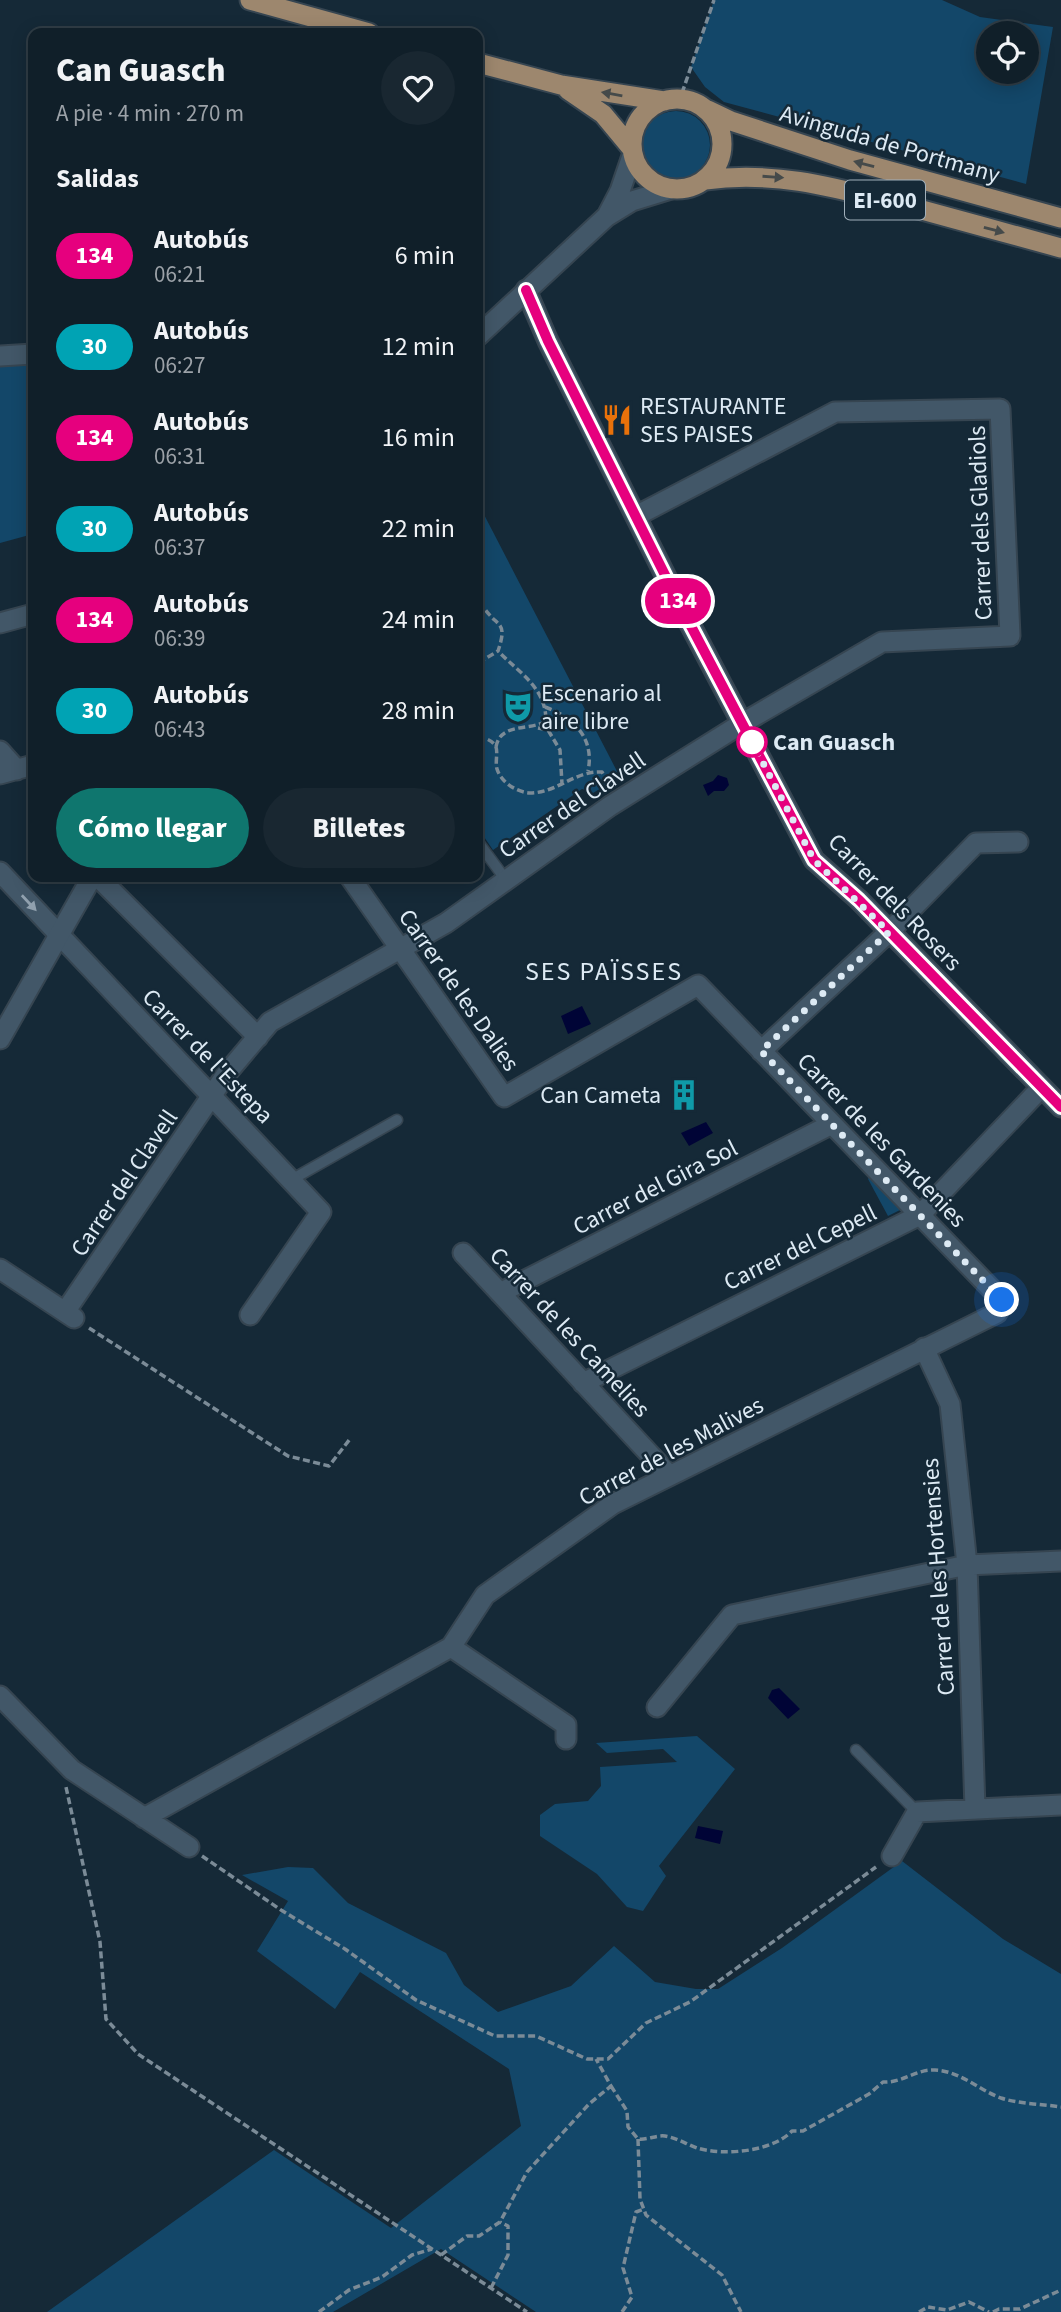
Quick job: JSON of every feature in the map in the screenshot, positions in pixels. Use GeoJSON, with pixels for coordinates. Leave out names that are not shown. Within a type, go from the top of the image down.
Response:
{"type":"FeatureCollection","features":[{"type":"Feature","properties":{"kind":"main road"},"geometry":{"type":"LineString","coordinates":[[250,0],[351,28]]}},
{"type":"Feature","properties":{"kind":"main road","name":"EI-600"},"geometry":{"type":"LineString","coordinates":[[483,65],[561,85],[695,102],[708,110]]}},
{"type":"Feature","properties":{"kind":"main road","name":"EI-600"},"geometry":{"type":"LineString","coordinates":[[561,85],[603,114],[632,151],[646,177],[671,189],[684,189],[705,180],[751,176],[793,179],[841,189],[1061,247]]}},
{"type":"Feature","properties":{"kind":"main road"},"geometry":{"type":"LineString","coordinates":[[632,151],[635,126],[642,115],[672,100]]}},
{"type":"Feature","properties":{"kind":"main road"},"geometry":{"type":"LineString","coordinates":[[705,180],[714,171],[723,148],[719,125],[708,110]]}},
{"type":"Feature","properties":{"kind":"main road","name":"Avinguda de Portmany"},"geometry":{"type":"LineString","coordinates":[[708,110],[731,121],[849,160],[1061,218]]}},
{"type":"Feature","properties":{"kind":"street"},"geometry":{"type":"LineString","coordinates":[[606,217],[620,191],[632,151]]}},
{"type":"Feature","properties":{"kind":"street"},"geometry":{"type":"LineString","coordinates":[[483,331],[606,217],[632,201],[671,189]]}},
{"type":"Feature","properties":{"kind":"street","name":"Carrer dels Rosers"},"geometry":{"type":"LineString","coordinates":[[526,290],[548,341],[741,724],[814,860],[889,932],[1040,1089],[1061,1107]]}},
{"type":"Feature","properties":{"kind":"street"},"geometry":{"type":"LineString","coordinates":[[0,356],[28,354]]}},
{"type":"Feature","properties":{"kind":"street","name":"Carrer dels Gladiols"},"geometry":{"type":"LineString","coordinates":[[636,516],[835,412],[1000,409],[1010,636]]}},
{"type":"Feature","properties":{"kind":"street"},"geometry":{"type":"LineString","coordinates":[[0,623],[28,615]]}},
{"type":"Feature","properties":{"kind":"street","name":"Carrer del Clavell"},"geometry":{"type":"LineString","coordinates":[[70,1315],[212,1096],[270,1022],[446,923],[619,800],[741,724],[882,642],[1010,636]]}},
{"type":"Feature","properties":{"kind":"street"},"geometry":{"type":"LineString","coordinates":[[0,751],[17,770]]}},
{"type":"Feature","properties":{"kind":"street"},"geometry":{"type":"LineString","coordinates":[[761,1051],[889,932],[976,843],[1018,842]]}},
{"type":"Feature","properties":{"kind":"street","name":"Carrer de l'Estepa"},"geometry":{"type":"LineString","coordinates":[[0,872],[321,1212],[250,1315]]}},
{"type":"Feature","properties":{"kind":"street"},"geometry":{"type":"LineString","coordinates":[[0,1039],[89,882]]}},
{"type":"Feature","properties":{"kind":"street"},"geometry":{"type":"LineString","coordinates":[[103,882],[258,1037]]}},
{"type":"Feature","properties":{"kind":"street","name":"Carrer de les Dalies"},"geometry":{"type":"LineString","coordinates":[[353,882],[504,1097]]}},
{"type":"Feature","properties":{"kind":"street","name":"Carrer de les Gardenies"},"geometry":{"type":"LineString","coordinates":[[504,1097],[698,985],[1002,1300],[997,1313]]}},
{"type":"Feature","properties":{"kind":"street","name":"Carrer del Cepell"},"geometry":{"type":"LineString","coordinates":[[583,1383],[920,1215],[1040,1089]]}},
{"type":"Feature","properties":{"kind":"street","name":"Carrer del Gira Sol"},"geometry":{"type":"LineString","coordinates":[[500,1293],[832,1124]]}},
{"type":"Feature","properties":{"kind":"street","name":"Carrer de les Camelies"},"geometry":{"type":"LineString","coordinates":[[463,1253],[669,1475]]}},
{"type":"Feature","properties":{"kind":"street"},"geometry":{"type":"LineString","coordinates":[[0,1269],[70,1315]]}},
{"type":"Feature","properties":{"kind":"street","name":"Carrer de les Malives"},"geometry":{"type":"LineString","coordinates":[[144,1818],[451,1647],[485,1595],[613,1504],[997,1313]]}},
{"type":"Feature","properties":{"kind":"street","name":"Carrer de les Hortensies"},"geometry":{"type":"LineString","coordinates":[[924,1348],[950,1404],[967,1565],[975,1809]]}},
{"type":"Feature","properties":{"kind":"street"},"geometry":{"type":"LineString","coordinates":[[657,1707],[732,1615],[967,1565],[1061,1561]]}},
{"type":"Feature","properties":{"kind":"street"},"geometry":{"type":"LineString","coordinates":[[451,1647],[566,1725],[566,1739]]}},
{"type":"Feature","properties":{"kind":"street"},"geometry":{"type":"LineString","coordinates":[[0,1696],[72,1770],[189,1847]]}},
{"type":"Feature","properties":{"kind":"street"},"geometry":{"type":"LineString","coordinates":[[892,1856],[917,1812],[1061,1805]]}},
{"type":"Feature","properties":{"kind":"lane"},"geometry":{"type":"LineString","coordinates":[[483,849],[506,880]]}},
{"type":"Feature","properties":{"kind":"lane"},"geometry":{"type":"LineString","coordinates":[[291,1180],[397,1120]]}},
{"type":"Feature","properties":{"kind":"lane"},"geometry":{"type":"LineString","coordinates":[[856,1750],[917,1812]]}},
{"type":"Feature","properties":{"kind":"path"},"geometry":{"type":"LineString","coordinates":[[672,100],[714,0]]}},
{"type":"Feature","properties":{"kind":"path"},"geometry":{"type":"LineString","coordinates":[[483,606],[498,619],[502,630],[498,651],[483,660]]}},
{"type":"Feature","properties":{"kind":"path"},"geometry":{"type":"LineString","coordinates":[[498,651],[523,672],[545,707],[546,721],[536,727]]}},
{"type":"Feature","properties":{"kind":"path"},"geometry":{"type":"LineString","coordinates":[[545,707],[565,714],[577,725],[588,748],[588,771]]}},
{"type":"Feature","properties":{"kind":"path"},"geometry":{"type":"LineString","coordinates":[[562,785],[557,742],[548,730],[521,726],[506,732],[497,740],[497,769],[504,782],[516,789],[528,793],[545,791],[562,785],[588,771],[602,772],[619,800]]}},
{"type":"Feature","properties":{"kind":"path"},"geometry":{"type":"LineString","coordinates":[[483,738],[491,740],[496,747]]}},
{"type":"Feature","properties":{"kind":"path"},"geometry":{"type":"LineString","coordinates":[[70,1315],[288,1456],[329,1466],[350,1439]]}},
{"type":"Feature","properties":{"kind":"path"},"geometry":{"type":"LineString","coordinates":[[60,1758],[100,1942],[106,2019],[138,2054],[527,2312]]}},
{"type":"Feature","properties":{"kind":"path"},"geometry":{"type":"LineString","coordinates":[[189,1847],[281,1910],[345,1949],[416,2000],[495,2036],[536,2036],[587,2059],[608,2059],[646,2023],[690,2002],[892,1856]]}},
{"type":"Feature","properties":{"kind":"path"},"geometry":{"type":"LineString","coordinates":[[596,2059],[627,2111],[628,2127],[638,2139],[640,2199],[646,2215],[722,2275],[741,2312]]}},
{"type":"Feature","properties":{"kind":"path"},"geometry":{"type":"LineString","coordinates":[[638,2139],[662,2136],[698,2148],[723,2150],[763,2147],[783,2141],[792,2131],[803,2131],[869,2094],[883,2082],[897,2083],[921,2070],[938,2070],[973,2082],[1001,2098],[1061,2107]]}},
{"type":"Feature","properties":{"kind":"path"},"geometry":{"type":"LineString","coordinates":[[441,2255],[467,2236],[479,2236],[500,2222],[527,2172],[589,2104],[611,2086]]}},
{"type":"Feature","properties":{"kind":"path"},"geometry":{"type":"LineString","coordinates":[[622,2312],[632,2297],[623,2268],[636,2212],[644,2209]]}},
{"type":"Feature","properties":{"kind":"path"},"geometry":{"type":"LineString","coordinates":[[491,2288],[508,2255],[508,2226],[500,2222]]}},
{"type":"Feature","properties":{"kind":"path"},"geometry":{"type":"LineString","coordinates":[[319,2312],[349,2290],[383,2277],[412,2255],[432,2249]]}},
{"type":"Feature","properties":{"kind":"path"},"geometry":{"type":"LineString","coordinates":[[919,2312],[928,2307],[947,2310],[969,2302],[991,2312],[1020,2309],[1061,2290]]}},
{"type":"Feature","properties":{"kind":"shaded area"},"geometry":{"type":"Polygon","coordinates":[[[714,0],[942,0],[980,17],[1009,21],[976,21],[976,84],[1039,84],[1039,25],[1053,27],[1026,184],[724,102],[705,87],[691,67],[714,0]]]}},
{"type":"Feature","properties":{"kind":"shaded area"},"geometry":{"type":"Polygon","coordinates":[[[676,111],[689,114],[700,121],[707,132],[710,145],[707,158],[700,169],[689,176],[676,179],[663,176],[652,169],[645,158],[642,145],[645,132],[652,121],[663,114],[676,111]]]}},
{"type":"Feature","properties":{"kind":"shaded area"},"geometry":{"type":"Polygon","coordinates":[[[28,364],[28,535],[0,543],[0,365],[28,364]]]}},
{"type":"Feature","properties":{"kind":"shaded area"},"geometry":{"type":"Polygon","coordinates":[[[483,513],[620,777],[593,793],[582,789],[493,850],[483,835],[483,513]]]}},
{"type":"Feature","properties":{"kind":"shaded area"},"geometry":{"type":"Polygon","coordinates":[[[718,775],[727,778],[729,785],[724,791],[714,791],[708,796],[703,785],[713,781],[718,775]]]}},
{"type":"Feature","properties":{"kind":"shaded area"},"geometry":{"type":"Polygon","coordinates":[[[582,1006],[591,1024],[568,1034],[561,1016],[582,1006]]]}},
{"type":"Feature","properties":{"kind":"shaded area"},"geometry":{"type":"Polygon","coordinates":[[[706,1122],[713,1133],[689,1146],[681,1133],[706,1122]]]}},
{"type":"Feature","properties":{"kind":"shaded area"},"geometry":{"type":"Polygon","coordinates":[[[873,1171],[906,1207],[888,1216],[868,1179],[873,1171]]]}},
{"type":"Feature","properties":{"kind":"shaded area"},"geometry":{"type":"Polygon","coordinates":[[[779,1688],[800,1709],[788,1719],[768,1698],[772,1690],[779,1688]]]}},
{"type":"Feature","properties":{"kind":"shaded area"},"geometry":{"type":"Polygon","coordinates":[[[697,1736],[735,1769],[659,1866],[666,1876],[643,1911],[627,1907],[597,1874],[540,1836],[540,1815],[555,1804],[588,1801],[601,1786],[600,1767],[677,1762],[663,1749],[607,1753],[596,1743],[697,1736]]]}},
{"type":"Feature","properties":{"kind":"shaded area"},"geometry":{"type":"Polygon","coordinates":[[[698,1826],[723,1831],[720,1844],[695,1838],[698,1826]]]}},
{"type":"Feature","properties":{"kind":"shaded area"},"geometry":{"type":"Polygon","coordinates":[[[902,1861],[1003,1939],[1061,1974],[1061,2312],[536,2312],[441,2249],[333,2312],[47,2312],[274,2150],[391,2228],[521,2126],[509,2069],[360,1972],[335,2009],[257,1951],[288,1901],[242,1875],[288,1867],[313,1868],[348,1903],[446,1953],[464,1985],[498,2012],[571,1986],[614,1946],[655,1982],[696,1989],[718,1989],[782,1948],[902,1861]]]}},
{"type":"Feature","properties":{"kind":"bus line","name":"134"},"geometry":{"type":"LineString","coordinates":[[526,290],[548,341],[682,609],[814,860],[859,900],[1040,1089],[1061,1107]]}},
{"type":"Feature","properties":{"kind":"place","name":"RESTAURANTE SES PAISES"},"geometry":{"type":"Point","coordinates":[617,420]}},
{"type":"Feature","properties":{"kind":"place","name":"Escenario al aire libre"},"geometry":{"type":"Point","coordinates":[518,707]}},
{"type":"Feature","properties":{"kind":"place","name":"Can Guasch"},"geometry":{"type":"Point","coordinates":[752,742]}},
{"type":"Feature","properties":{"kind":"place","name":"Can Cameta"},"geometry":{"type":"Point","coordinates":[684,1095]}},
{"type":"Feature","properties":{"kind":"district","name":"SES PAÏSSES"},"geometry":{"type":"Point","coordinates":[604,971]}},
{"type":"Feature","properties":{"kind":"route"},"geometry":{"type":"LineString","coordinates":[[752,742],[814,860],[859,900],[889,932],[761,1051],[1002,1300]]}}]}
